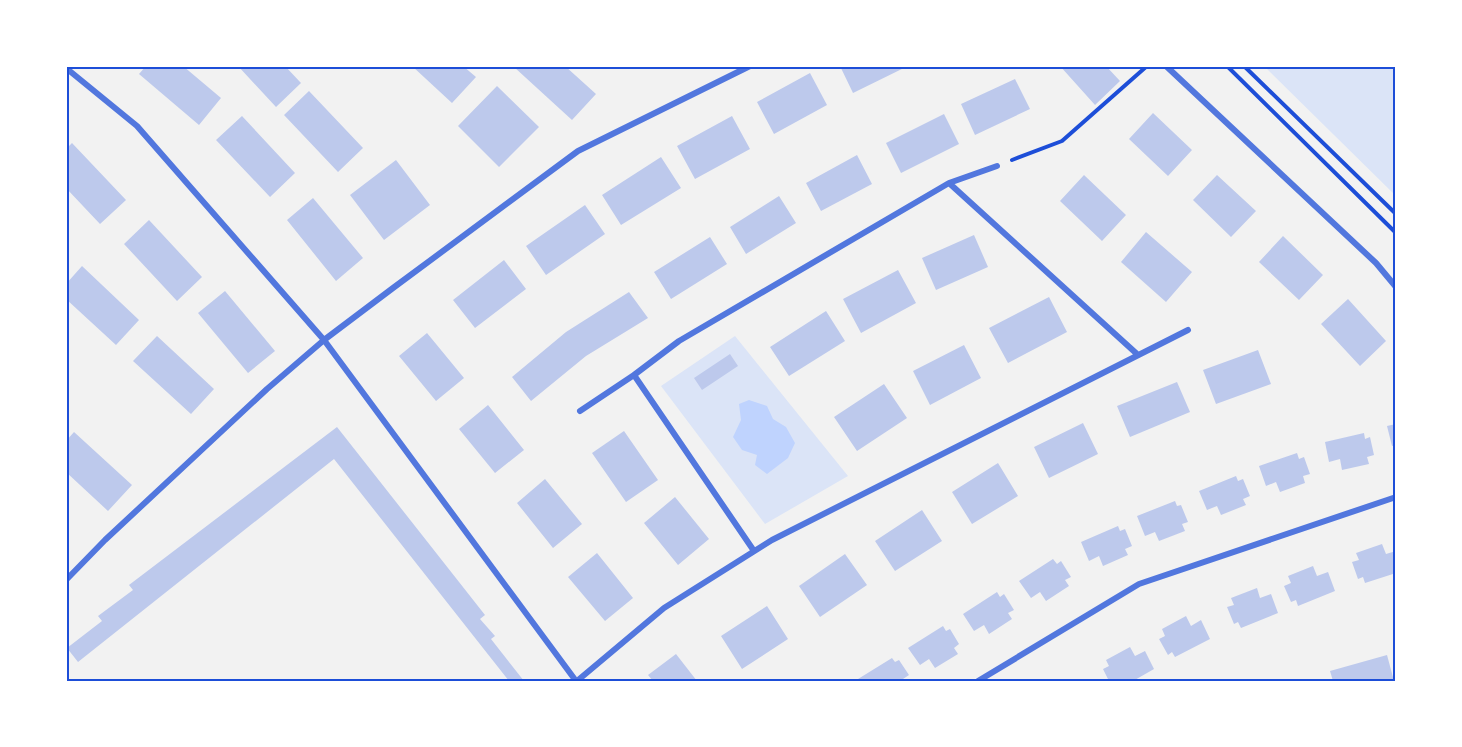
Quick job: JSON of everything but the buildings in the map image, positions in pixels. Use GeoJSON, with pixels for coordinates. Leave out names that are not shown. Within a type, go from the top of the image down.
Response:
{"type":"FeatureCollection","features":[{"type":"Feature","properties":{"kind":"street"},"geometry":{"type":"LineString","coordinates":[[66,580],[105,540],[267,389],[324,340],[578,152],[750,66]]}},
{"type":"Feature","properties":{"kind":"street"},"geometry":{"type":"LineString","coordinates":[[1166,66],[1377,263],[1396,286]]}},
{"type":"Feature","properties":{"kind":"street"},"geometry":{"type":"LineString","coordinates":[[66,68],[137,126],[324,340],[577,681],[664,608],[754,551],[1188,330]]}},
{"type":"Feature","properties":{"kind":"street"},"geometry":{"type":"LineString","coordinates":[[580,411],[680,341],[949,183],[997,166]]}},
{"type":"Feature","properties":{"kind":"street"},"geometry":{"type":"LineString","coordinates":[[949,183],[1137,354]]}},
{"type":"Feature","properties":{"kind":"street"},"geometry":{"type":"LineString","coordinates":[[634,375],[754,551]]}},
{"type":"Feature","properties":{"kind":"street"},"geometry":{"type":"LineString","coordinates":[[978,681],[1139,584],[1396,497]]}},
{"type":"Feature","properties":{"kind":"path"},"geometry":{"type":"LineString","coordinates":[[997,166],[1062,141],[1148,66]]}},
{"type":"Feature","properties":{"kind":"path"},"geometry":{"type":"LineString","coordinates":[[1227,66],[1396,233]]}},
{"type":"Feature","properties":{"kind":"path"},"geometry":{"type":"LineString","coordinates":[[1244,66],[1396,213]]}},
{"type":"Feature","properties":{"kind":"shaded area"},"geometry":{"type":"Polygon","coordinates":[[[1264,66],[1396,66],[1396,196],[1264,66]]]}},
{"type":"Feature","properties":{"kind":"shaded area"},"geometry":{"type":"Polygon","coordinates":[[[735,336],[848,476],[765,524],[661,386],[735,336]]]}},
{"type":"Feature","properties":{"kind":"water"},"geometry":{"type":"Polygon","coordinates":[[[749,400],[767,406],[773,419],[786,427],[795,443],[788,458],[767,474],[755,465],[757,455],[742,450],[733,437],[741,420],[739,404],[749,400]]]}}]}
